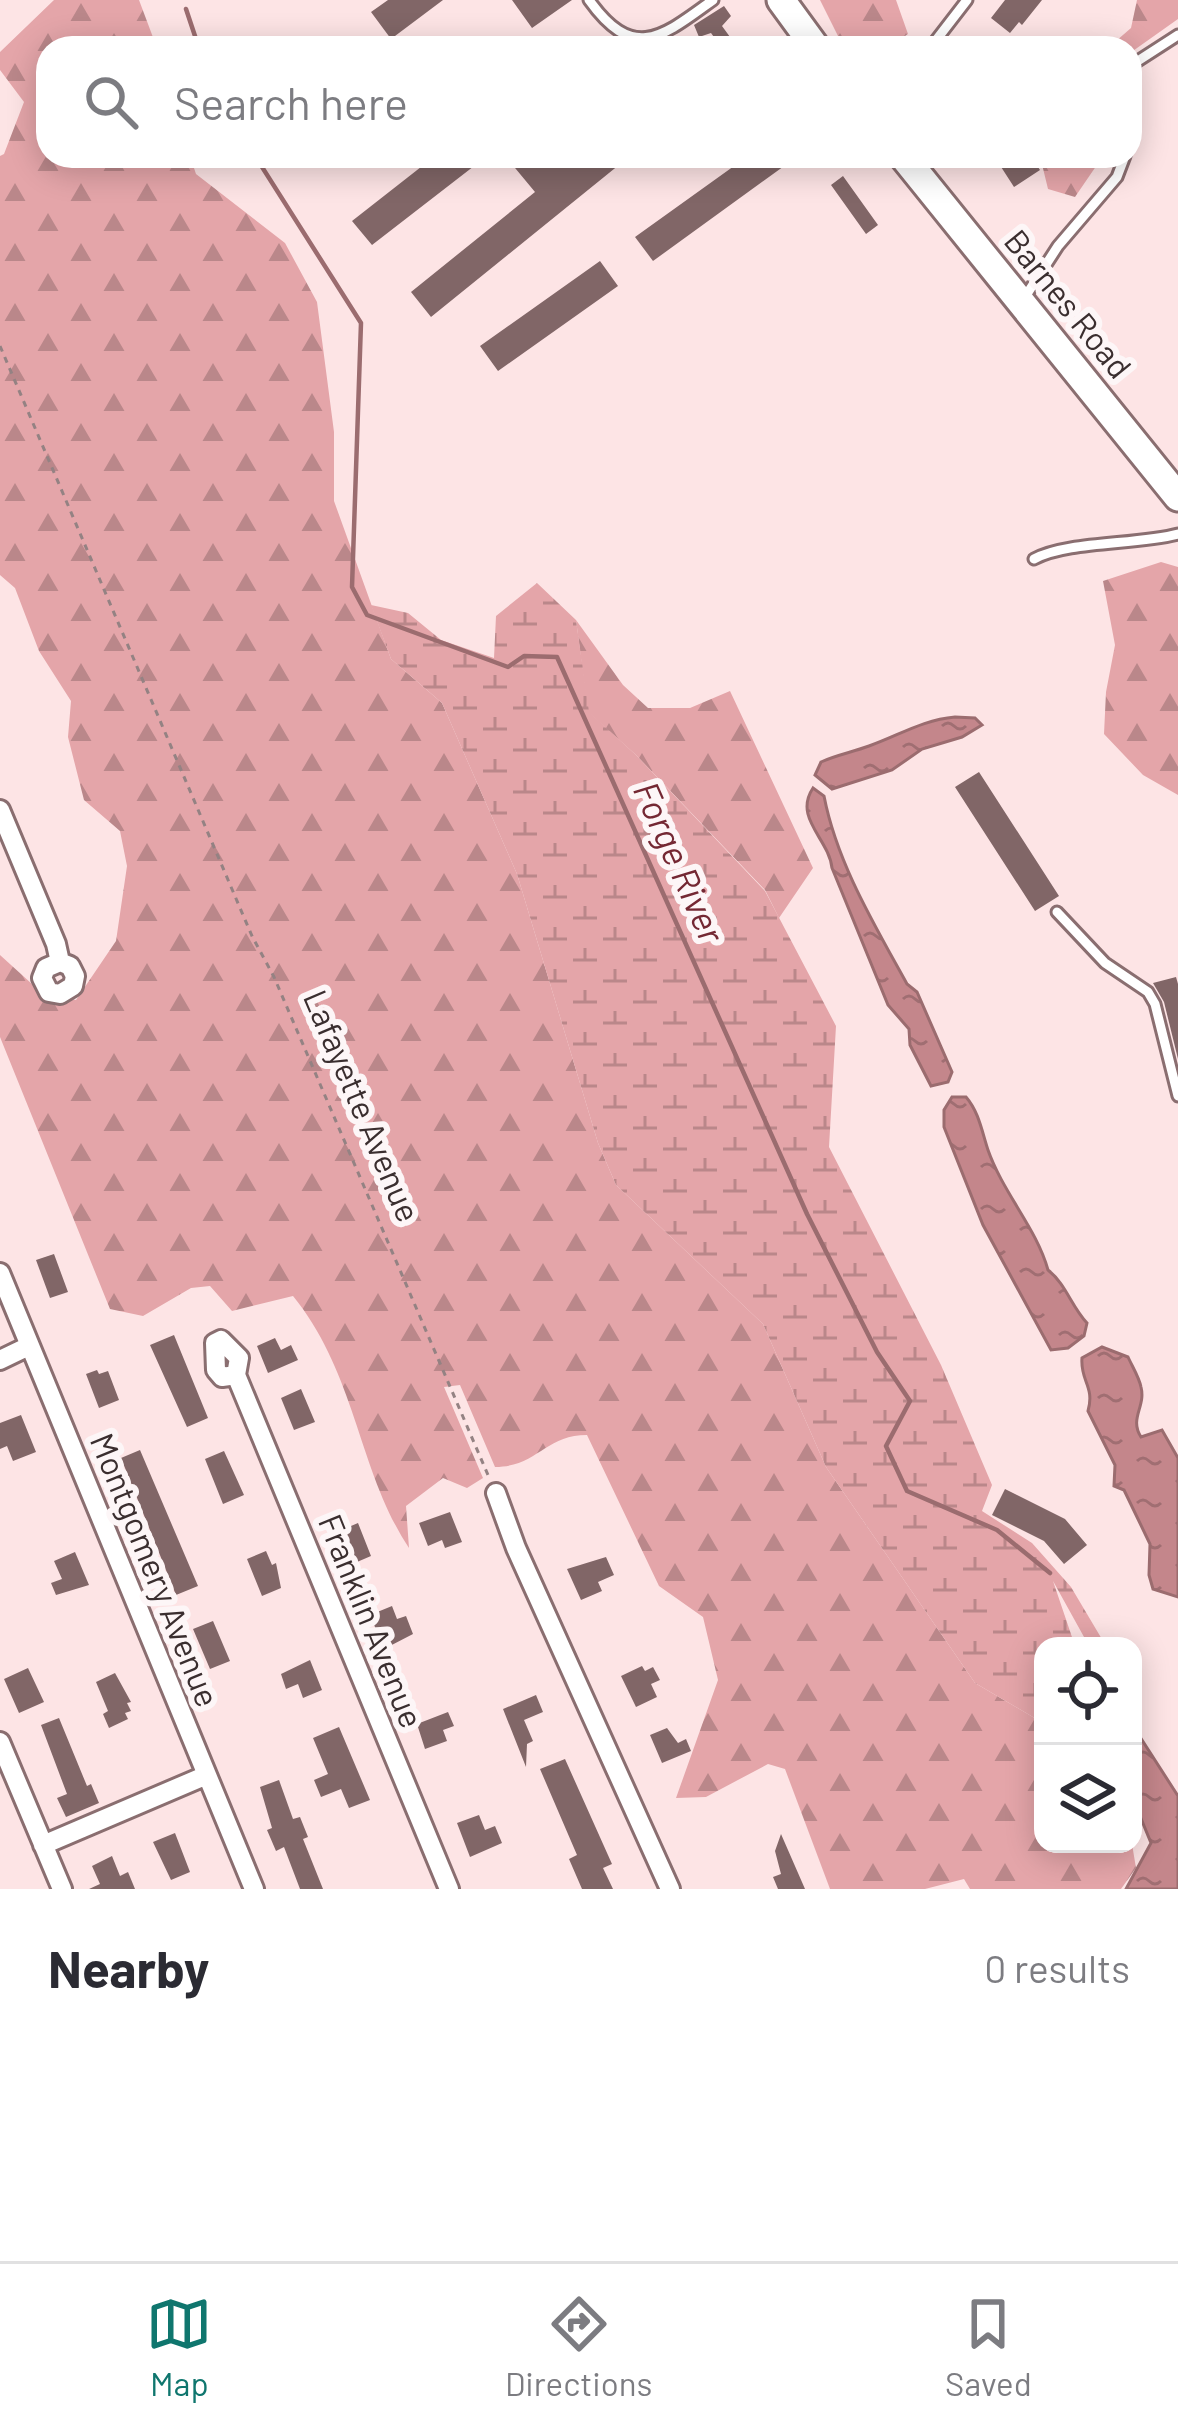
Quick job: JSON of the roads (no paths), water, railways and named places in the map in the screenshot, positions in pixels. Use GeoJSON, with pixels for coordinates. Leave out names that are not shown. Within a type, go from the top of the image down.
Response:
{"type":"FeatureCollection","features":[{"type":"Feature","properties":{"kind":"street"},"geometry":{"type":"LineString","coordinates":[[781,0],[807,36]]}},
{"type":"Feature","properties":{"kind":"street","name":"Barnes Road"},"geometry":{"type":"LineString","coordinates":[[912,168],[1178,497]]}},
{"type":"Feature","properties":{"kind":"street"},"geometry":{"type":"LineString","coordinates":[[0,810],[60,962]]}},
{"type":"Feature","properties":{"kind":"street","name":"Montgomery Avenue"},"geometry":{"type":"LineString","coordinates":[[0,1274],[254,1889]]}},
{"type":"Feature","properties":{"kind":"street"},"geometry":{"type":"LineString","coordinates":[[0,1360],[29,1346]]}},
{"type":"Feature","properties":{"kind":"street","name":"Franklin Avenue"},"geometry":{"type":"LineString","coordinates":[[236,1376],[449,1889]]}},
{"type":"Feature","properties":{"kind":"street"},"geometry":{"type":"LineString","coordinates":[[496,1493],[516,1548],[670,1889]]}},
{"type":"Feature","properties":{"kind":"street"},"geometry":{"type":"LineString","coordinates":[[0,1742],[62,1889]]}},
{"type":"Feature","properties":{"kind":"street"},"geometry":{"type":"LineString","coordinates":[[43,1845],[207,1775]]}},
{"type":"Feature","properties":{"kind":"lane"},"geometry":{"type":"LineString","coordinates":[[589,0],[599,15],[634,36]]}},
{"type":"Feature","properties":{"kind":"lane"},"geometry":{"type":"LineString","coordinates":[[664,36],[713,0]]}},
{"type":"Feature","properties":{"kind":"lane"},"geometry":{"type":"LineString","coordinates":[[939,36],[967,0]]}},
{"type":"Feature","properties":{"kind":"lane"},"geometry":{"type":"LineString","coordinates":[[1142,58],[1178,35]]}},
{"type":"Feature","properties":{"kind":"lane"},"geometry":{"type":"LineString","coordinates":[[1020,301],[1033,290],[1058,246],[1120,168]]}},
{"type":"Feature","properties":{"kind":"lane"},"geometry":{"type":"LineString","coordinates":[[1034,559],[1178,534]]}},
{"type":"Feature","properties":{"kind":"lane"},"geometry":{"type":"LineString","coordinates":[[1057,912],[1117,974],[1148,992],[1178,1096]]}},
{"type":"Feature","properties":{"kind":"water"},"geometry":{"type":"Polygon","coordinates":[[[955,717],[975,718],[982,725],[962,737],[922,749],[892,770],[832,789],[815,775],[821,762],[955,717]]]}},
{"type":"Feature","properties":{"kind":"water"},"geometry":{"type":"Polygon","coordinates":[[[813,788],[824,796],[847,869],[870,916],[907,984],[917,992],[952,1072],[948,1082],[931,1086],[910,1045],[909,1029],[888,1005],[830,857],[809,819],[813,788]]]}},
{"type":"Feature","properties":{"kind":"water"},"geometry":{"type":"Polygon","coordinates":[[[952,1097],[966,1097],[970,1103],[994,1166],[1048,1270],[1087,1323],[1084,1336],[1068,1348],[1051,1350],[983,1225],[944,1127],[944,1110],[952,1097]]]}},
{"type":"Feature","properties":{"kind":"water"},"geometry":{"type":"Polygon","coordinates":[[[1102,1347],[1128,1357],[1137,1375],[1142,1394],[1137,1424],[1141,1437],[1162,1430],[1178,1458],[1178,1597],[1153,1589],[1150,1544],[1124,1490],[1114,1486],[1115,1465],[1088,1411],[1090,1395],[1082,1358],[1102,1347]]]}},
{"type":"Feature","properties":{"kind":"water"},"geometry":{"type":"Polygon","coordinates":[[[1142,1740],[1178,1796],[1178,1889],[1126,1889],[1151,1843],[1142,1821],[1142,1740]]]}},
{"type":"Feature","properties":{"kind":"waterway","name":"Forge River"},"geometry":{"type":"LineString","coordinates":[[186,9],[195,36]]}},
{"type":"Feature","properties":{"kind":"waterway","name":"Forge River"},"geometry":{"type":"LineString","coordinates":[[263,168],[361,323],[352,587],[367,615],[508,667],[524,656],[557,657],[807,1214],[877,1352],[910,1401],[886,1446],[907,1491],[997,1530],[1050,1573]]}}]}
